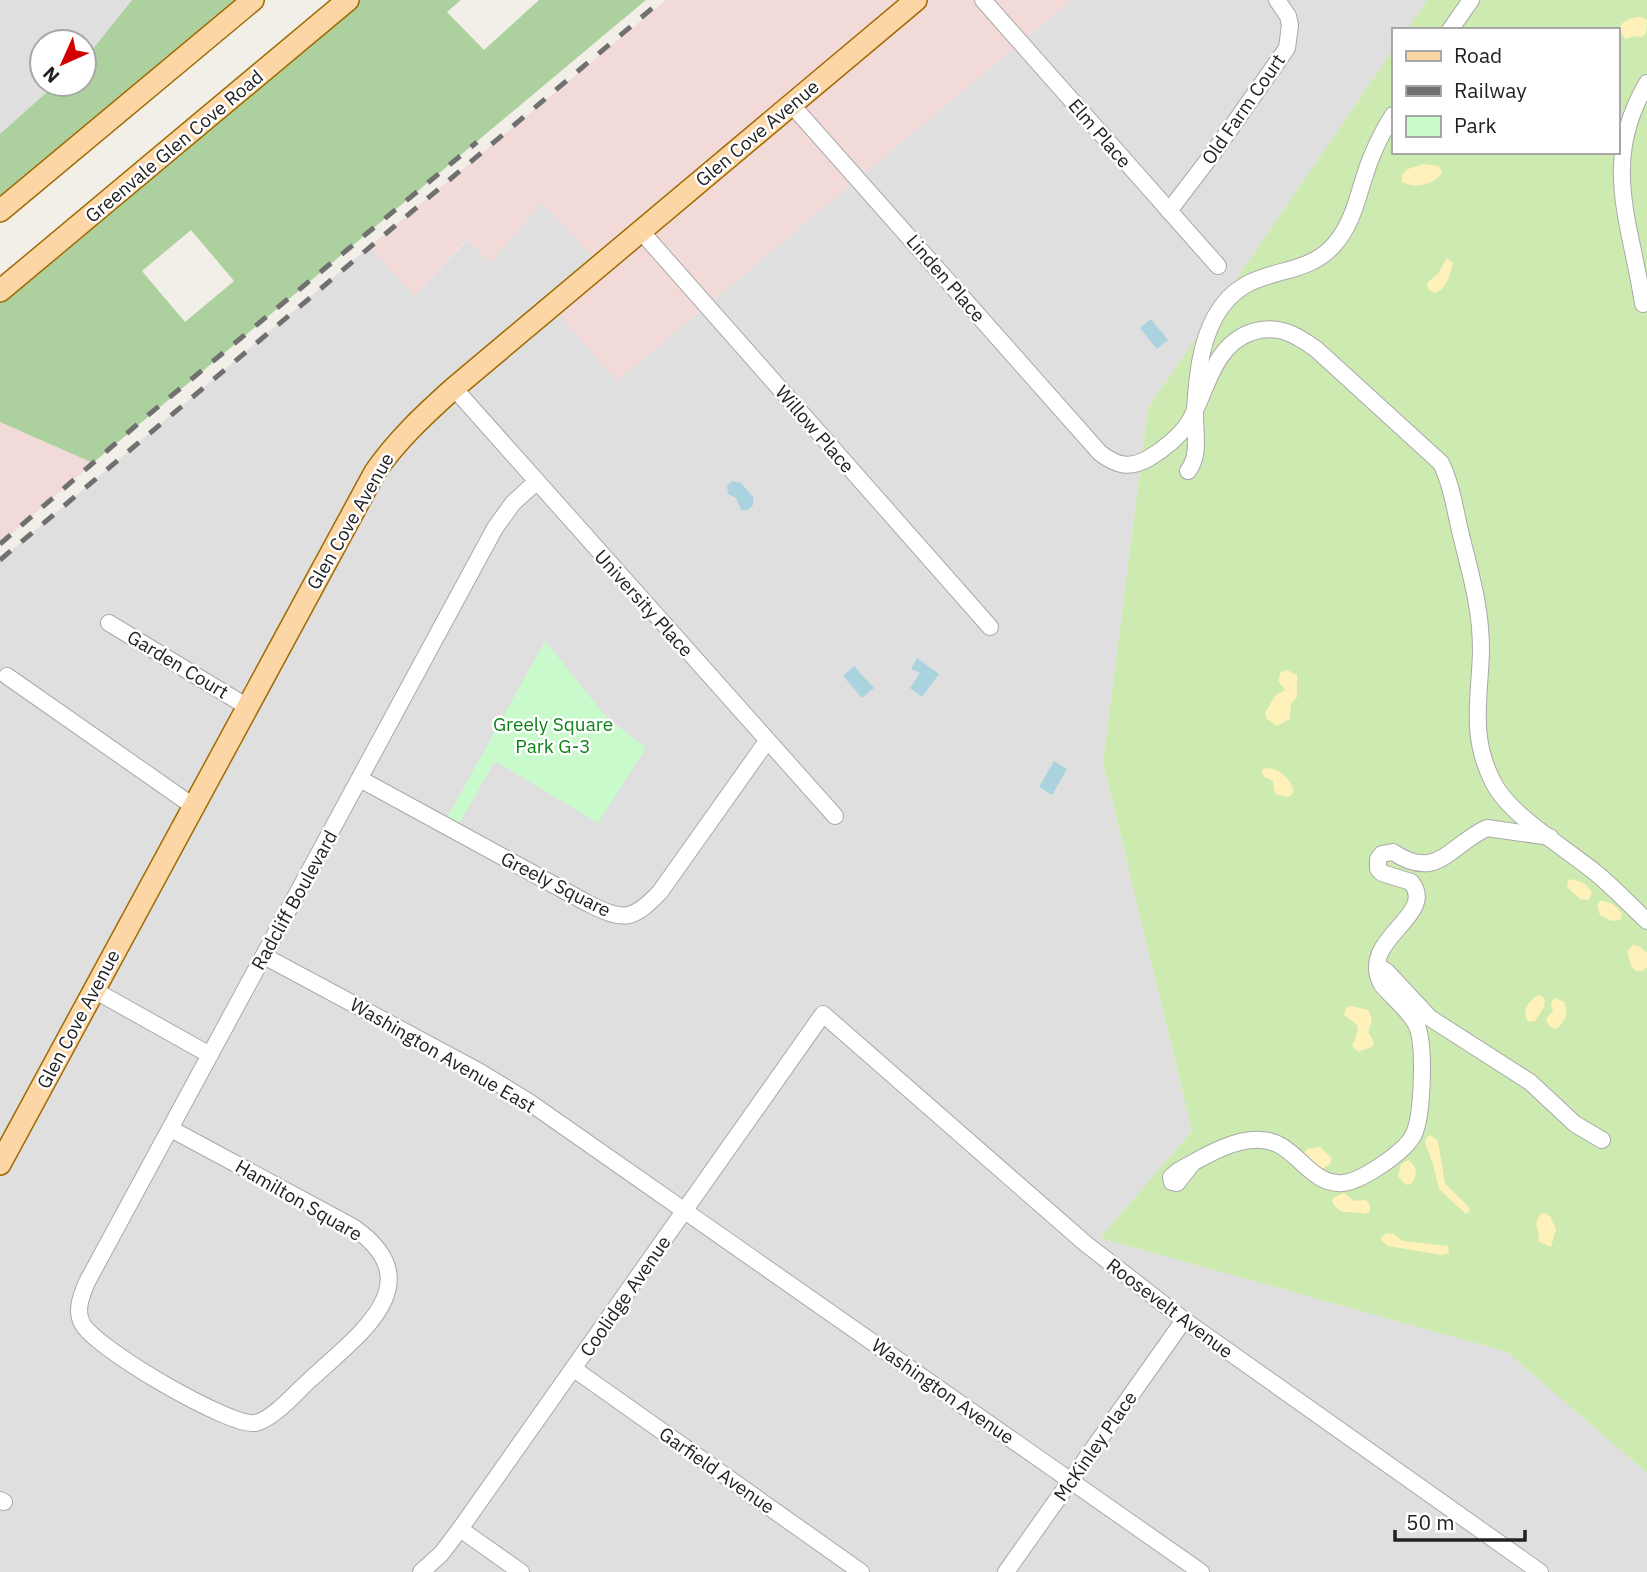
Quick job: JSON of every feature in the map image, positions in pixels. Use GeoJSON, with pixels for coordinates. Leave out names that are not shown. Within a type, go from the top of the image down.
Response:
{"type":"FeatureCollection","features":[{"type":"Feature","properties":{"kind":"main road"},"geometry":{"type":"LineString","coordinates":[[0,211],[253,0]]}},
{"type":"Feature","properties":{"kind":"main road","name":"Greenvale Glen Cove Road"},"geometry":{"type":"LineString","coordinates":[[0,291],[348,0]]}},
{"type":"Feature","properties":{"kind":"main road","name":"Glen Cove Avenue"},"geometry":{"type":"LineString","coordinates":[[0,1164],[375,472],[402,437],[454,388],[916,0]]}},
{"type":"Feature","properties":{"kind":"street","name":"Elm Place"},"geometry":{"type":"LineString","coordinates":[[983,0],[1218,266]]}},
{"type":"Feature","properties":{"kind":"street","name":"Old Farm Court"},"geometry":{"type":"LineString","coordinates":[[1168,211],[1214,152],[1287,48],[1290,25],[1288,16],[1277,0]]}},
{"type":"Feature","properties":{"kind":"street"},"geometry":{"type":"LineString","coordinates":[[1451,28],[1471,0]]}},
{"type":"Feature","properties":{"kind":"street"},"geometry":{"type":"LineString","coordinates":[[1643,304],[1624,211],[1622,155],[1636,101],[1647,83]]}},
{"type":"Feature","properties":{"kind":"street","name":"Linden Place"},"geometry":{"type":"LineString","coordinates":[[792,104],[1100,453],[1123,466],[1138,464],[1170,443],[1189,422],[1195,408]]}},
{"type":"Feature","properties":{"kind":"street"},"geometry":{"type":"LineString","coordinates":[[1188,471],[1196,454],[1195,408],[1204,344],[1218,312],[1244,284],[1262,276],[1311,263],[1326,254],[1337,242],[1349,222],[1370,159],[1392,118]]}},
{"type":"Feature","properties":{"kind":"street","name":"Willow Place"},"geometry":{"type":"LineString","coordinates":[[640,230],[990,627]]}},
{"type":"Feature","properties":{"kind":"street"},"geometry":{"type":"LineString","coordinates":[[1195,408],[1222,352],[1231,342],[1259,330],[1278,329],[1296,334],[1316,349],[1441,463],[1450,481],[1460,533],[1477,593],[1481,650],[1476,702],[1482,756],[1493,783],[1506,800],[1598,875],[1647,921]]}},
{"type":"Feature","properties":{"kind":"street","name":"University Place"},"geometry":{"type":"LineString","coordinates":[[454,388],[835,816]]}},
{"type":"Feature","properties":{"kind":"street","name":"Radcliff Boulevard"},"geometry":{"type":"LineString","coordinates":[[86,1328],[82,1324],[79,1311],[87,1282],[495,528],[513,503],[536,482]]}},
{"type":"Feature","properties":{"kind":"street","name":"Garden Court"},"geometry":{"type":"LineString","coordinates":[[109,623],[246,706]]}},
{"type":"Feature","properties":{"kind":"street"},"geometry":{"type":"LineString","coordinates":[[7,676],[193,806]]}},
{"type":"Feature","properties":{"kind":"street","name":"Greely Square"},"geometry":{"type":"LineString","coordinates":[[360,779],[589,904],[612,915],[622,916],[643,909],[660,892],[767,741]]}},
{"type":"Feature","properties":{"kind":"street"},"geometry":{"type":"LineString","coordinates":[[1192,1164],[1228,1146],[1263,1139],[1288,1149],[1316,1176],[1340,1183],[1362,1177],[1405,1146],[1413,1136],[1419,1114],[1421,1045],[1416,1023],[1378,979],[1378,966],[1379,952],[1384,943],[1411,914],[1416,904],[1415,887],[1411,881],[1381,873],[1378,859],[1382,854],[1393,852],[1409,862],[1435,863],[1488,828],[1550,837]]}},
{"type":"Feature","properties":{"kind":"street"},"geometry":{"type":"LineString","coordinates":[[1401,877],[1409,862]]}},
{"type":"Feature","properties":{"kind":"street","name":"Washington Avenue East"},"geometry":{"type":"LineString","coordinates":[[264,956],[499,1083],[685,1210]]}},
{"type":"Feature","properties":{"kind":"street"},"geometry":{"type":"LineString","coordinates":[[1378,966],[1430,1017],[1530,1082],[1575,1124],[1602,1140]]}},
{"type":"Feature","properties":{"kind":"street"},"geometry":{"type":"LineString","coordinates":[[93,990],[210,1055]]}},
{"type":"Feature","properties":{"kind":"street","name":"Coolidge Avenue"},"geometry":{"type":"LineString","coordinates":[[421,1572],[441,1554],[460,1529],[823,1014]]}},
{"type":"Feature","properties":{"kind":"street","name":"Roosevelt Avenue"},"geometry":{"type":"LineString","coordinates":[[823,1014],[1086,1244],[1184,1320],[1540,1572]]}},
{"type":"Feature","properties":{"kind":"street","name":"Hamilton Square"},"geometry":{"type":"LineString","coordinates":[[86,1328],[133,1366],[164,1384],[231,1417],[251,1423],[259,1422],[284,1404],[371,1323],[384,1303],[387,1292],[386,1269],[376,1247],[367,1237],[171,1129]]}},
{"type":"Feature","properties":{"kind":"street","name":"Washington Avenue"},"geometry":{"type":"LineString","coordinates":[[685,1210],[1201,1572]]}},
{"type":"Feature","properties":{"kind":"street","name":"McKinley Place"},"geometry":{"type":"LineString","coordinates":[[1006,1572],[1184,1320]]}},
{"type":"Feature","properties":{"kind":"street","name":"Garfield Avenue"},"geometry":{"type":"LineString","coordinates":[[574,1369],[861,1572]]}},
{"type":"Feature","properties":{"kind":"street"},"geometry":{"type":"LineString","coordinates":[[460,1529],[521,1572]]}},
{"type":"Feature","properties":{"kind":"shaded area"},"geometry":{"type":"Polygon","coordinates":[[[0,0],[132,0],[98,42],[98,28],[28,28],[28,98],[40,98],[0,134],[0,0]]]}},
{"type":"Feature","properties":{"kind":"shaded area"},"geometry":{"type":"Polygon","coordinates":[[[666,0],[1071,0],[617,381],[551,306],[599,264],[542,202],[491,262],[466,240],[415,296],[369,247],[666,0]]]}},
{"type":"Feature","properties":{"kind":"shaded area"},"geometry":{"type":"Polygon","coordinates":[[[1071,0],[1427,0],[1408,28],[1392,28],[1392,51],[1148,408],[1103,763],[1192,1131],[1100,1238],[1507,1352],[1647,1473],[1647,1572],[0,1572],[0,560],[369,247],[415,296],[467,240],[491,261],[542,202],[599,264],[617,381],[1071,0]]]}},
{"type":"Feature","properties":{"kind":"shaded area"},"geometry":{"type":"Polygon","coordinates":[[[0,422],[93,463],[0,544],[0,422]]]}},
{"type":"Feature","properties":{"kind":"green space"},"geometry":{"type":"Polygon","coordinates":[[[132,0],[253,0],[0,211],[0,134],[40,98],[98,98],[98,42],[132,0]]]}},
{"type":"Feature","properties":{"kind":"green space"},"geometry":{"type":"Polygon","coordinates":[[[348,0],[461,0],[447,12],[484,50],[539,0],[646,0],[93,463],[0,422],[0,291],[348,0]],[[191,230],[142,271],[185,322],[234,281],[191,230]]]}},
{"type":"Feature","properties":{"kind":"green space"},"geometry":{"type":"Polygon","coordinates":[[[1427,0],[1647,0],[1647,1473],[1507,1352],[1100,1238],[1192,1131],[1103,763],[1148,408],[1392,51],[1392,154],[1619,154],[1619,28],[1408,28],[1427,0]]]}},
{"type":"Feature","properties":{"kind":"green space","name":"Greely Square Park G-3"},"geometry":{"type":"Polygon","coordinates":[[[545,641],[606,717],[646,748],[598,823],[495,761],[455,831],[443,825],[545,641]]]}},
{"type":"Feature","properties":{"kind":"sand"},"geometry":{"type":"Polygon","coordinates":[[[1641,17],[1647,20],[1646,34],[1626,39],[1619,31],[1624,22],[1641,17]]]}},
{"type":"Feature","properties":{"kind":"sand"},"geometry":{"type":"Polygon","coordinates":[[[1423,164],[1439,166],[1442,173],[1424,185],[1402,182],[1405,171],[1423,164]]]}},
{"type":"Feature","properties":{"kind":"sand"},"geometry":{"type":"Polygon","coordinates":[[[1447,258],[1453,263],[1449,277],[1442,289],[1434,293],[1428,289],[1427,283],[1438,274],[1447,258]]]}},
{"type":"Feature","properties":{"kind":"sand"},"geometry":{"type":"Polygon","coordinates":[[[1287,670],[1297,675],[1297,697],[1291,703],[1290,719],[1277,726],[1267,719],[1265,713],[1275,696],[1285,690],[1278,681],[1281,672],[1287,670]]]}},
{"type":"Feature","properties":{"kind":"sand"},"geometry":{"type":"Polygon","coordinates":[[[1266,768],[1281,772],[1287,778],[1294,791],[1291,796],[1275,794],[1273,781],[1263,775],[1262,770],[1266,768]]]}},
{"type":"Feature","properties":{"kind":"sand"},"geometry":{"type":"Polygon","coordinates":[[[1573,879],[1585,884],[1592,893],[1589,900],[1580,899],[1567,887],[1568,881],[1573,879]]]}},
{"type":"Feature","properties":{"kind":"sand"},"geometry":{"type":"Polygon","coordinates":[[[1600,901],[1610,903],[1617,909],[1622,914],[1620,920],[1612,921],[1600,915],[1597,906],[1600,901]]]}},
{"type":"Feature","properties":{"kind":"sand"},"geometry":{"type":"Polygon","coordinates":[[[1633,945],[1639,946],[1647,953],[1647,967],[1642,971],[1636,971],[1631,966],[1627,951],[1633,945]]]}},
{"type":"Feature","properties":{"kind":"sand"},"geometry":{"type":"Polygon","coordinates":[[[1540,995],[1545,999],[1544,1007],[1535,1021],[1529,1022],[1525,1014],[1527,1006],[1540,995]]]}},
{"type":"Feature","properties":{"kind":"sand"},"geometry":{"type":"Polygon","coordinates":[[[1555,998],[1564,1002],[1566,1009],[1564,1020],[1556,1029],[1549,1026],[1546,1019],[1553,1011],[1551,1003],[1555,998]]]}},
{"type":"Feature","properties":{"kind":"sand"},"geometry":{"type":"Polygon","coordinates":[[[1351,1006],[1368,1010],[1371,1018],[1368,1032],[1374,1044],[1359,1052],[1352,1046],[1358,1031],[1357,1025],[1344,1015],[1346,1008],[1351,1006]]]}},
{"type":"Feature","properties":{"kind":"sand"},"geometry":{"type":"Polygon","coordinates":[[[1430,1135],[1438,1141],[1445,1184],[1468,1206],[1470,1210],[1466,1214],[1439,1189],[1425,1142],[1430,1135]]]}},
{"type":"Feature","properties":{"kind":"sand"},"geometry":{"type":"Polygon","coordinates":[[[1320,1147],[1332,1159],[1329,1165],[1322,1169],[1304,1153],[1307,1149],[1320,1147]]]}},
{"type":"Feature","properties":{"kind":"sand"},"geometry":{"type":"Polygon","coordinates":[[[1408,1160],[1416,1173],[1412,1183],[1406,1185],[1398,1177],[1401,1164],[1408,1160]]]}},
{"type":"Feature","properties":{"kind":"sand"},"geometry":{"type":"Polygon","coordinates":[[[1344,1193],[1354,1201],[1366,1200],[1370,1211],[1365,1214],[1339,1210],[1332,1202],[1333,1198],[1344,1193]]]}},
{"type":"Feature","properties":{"kind":"sand"},"geometry":{"type":"Polygon","coordinates":[[[1540,1214],[1550,1216],[1556,1229],[1551,1247],[1538,1241],[1536,1224],[1540,1214]]]}},
{"type":"Feature","properties":{"kind":"sand"},"geometry":{"type":"Polygon","coordinates":[[[1386,1233],[1394,1234],[1403,1241],[1448,1246],[1449,1253],[1442,1255],[1388,1246],[1380,1239],[1386,1233]]]}},
{"type":"Feature","properties":{"kind":"water"},"geometry":{"type":"Polygon","coordinates":[[[1151,319],[1168,340],[1157,349],[1140,328],[1151,319]]]}},
{"type":"Feature","properties":{"kind":"water"},"geometry":{"type":"Polygon","coordinates":[[[732,481],[741,483],[753,497],[753,505],[748,510],[741,510],[736,498],[728,494],[727,486],[732,481]]]}},
{"type":"Feature","properties":{"kind":"water"},"geometry":{"type":"Polygon","coordinates":[[[917,658],[939,674],[922,697],[910,688],[920,673],[911,669],[917,658]]]}},
{"type":"Feature","properties":{"kind":"water"},"geometry":{"type":"Polygon","coordinates":[[[854,666],[874,688],[862,698],[843,676],[854,666]]]}},
{"type":"Feature","properties":{"kind":"water"},"geometry":{"type":"Polygon","coordinates":[[[1054,761],[1067,769],[1052,795],[1039,787],[1054,761]]]}},
{"type":"Feature","properties":{"kind":"railway"},"geometry":{"type":"LineString","coordinates":[[0,560],[662,0]]}},
{"type":"Feature","properties":{"kind":"railway"},"geometry":{"type":"LineString","coordinates":[[0,544],[147,416],[477,142]]}}]}
